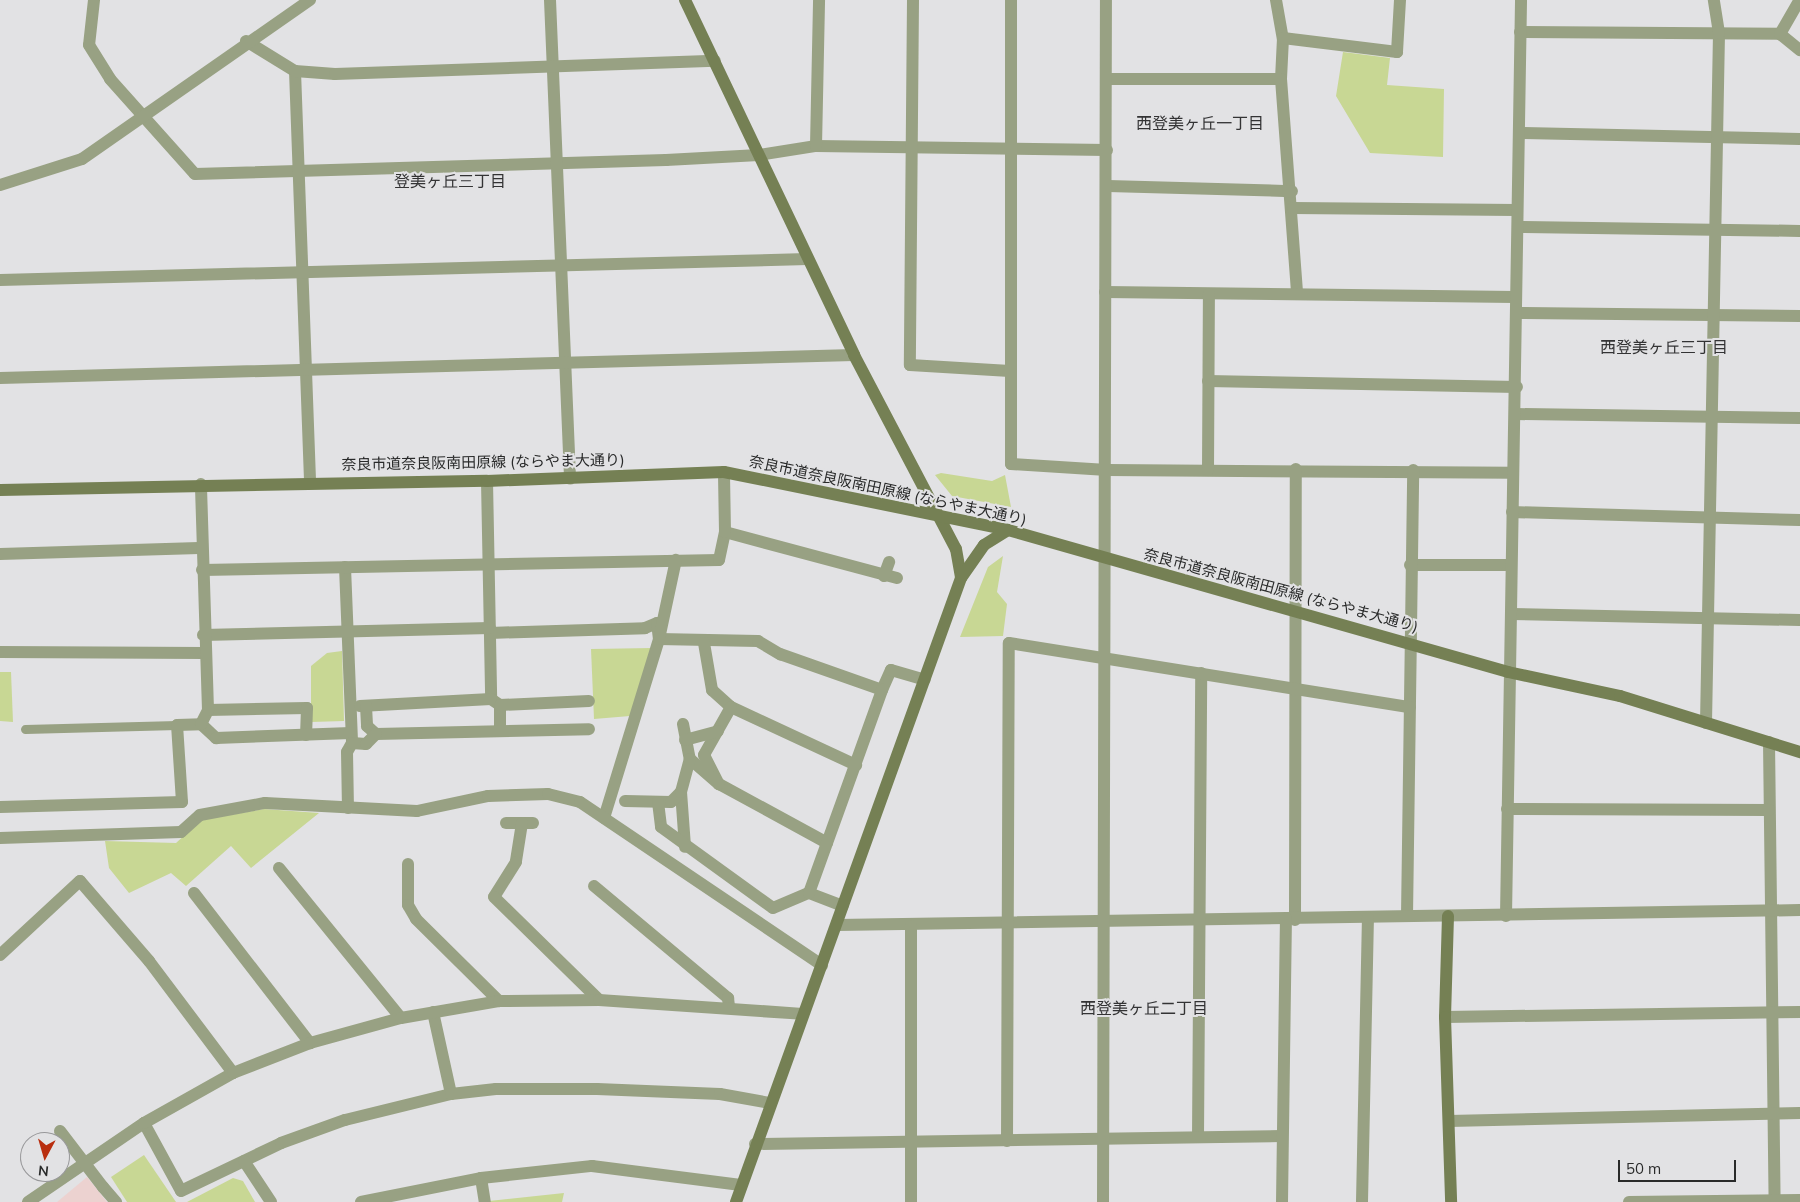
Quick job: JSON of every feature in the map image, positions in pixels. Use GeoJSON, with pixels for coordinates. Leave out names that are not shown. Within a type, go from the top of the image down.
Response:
{"type":"FeatureCollection","features":[{"type":"Feature","properties":{"kind":"street"},"geometry":{"type":"LineString","coordinates":[[94,0],[89,45],[140,115],[195,174],[760,155],[816,146],[1107,150]]}},
{"type":"Feature","properties":{"kind":"street"},"geometry":{"type":"LineString","coordinates":[[0,185],[82,159],[140,115],[246,41],[310,0]]}},
{"type":"Feature","properties":{"kind":"street"},"geometry":{"type":"LineString","coordinates":[[550,0],[570,479]]}},
{"type":"Feature","properties":{"kind":"street"},"geometry":{"type":"LineString","coordinates":[[686,0],[854,355],[956,549],[961,578]]}},
{"type":"Feature","properties":{"kind":"street"},"geometry":{"type":"LineString","coordinates":[[816,146],[819,0]]}},
{"type":"Feature","properties":{"kind":"street"},"geometry":{"type":"LineString","coordinates":[[913,0],[910,364],[1010,371]]}},
{"type":"Feature","properties":{"kind":"street"},"geometry":{"type":"LineString","coordinates":[[1011,0],[1011,464],[1107,470],[1296,469],[1512,473]]}},
{"type":"Feature","properties":{"kind":"street"},"geometry":{"type":"LineString","coordinates":[[1103,1202],[1103,658],[1107,470],[1105,292],[1108,186],[1106,0]]}},
{"type":"Feature","properties":{"kind":"street"},"geometry":{"type":"LineString","coordinates":[[1276,0],[1283,38],[1281,79],[1292,191],[1297,293]]}},
{"type":"Feature","properties":{"kind":"street"},"geometry":{"type":"LineString","coordinates":[[1283,38],[1396,52],[1400,0]]}},
{"type":"Feature","properties":{"kind":"street"},"geometry":{"type":"LineString","coordinates":[[1506,916],[1508,672],[1511,614],[1510,565],[1512,473],[1516,414],[1517,313],[1514,297],[1519,227],[1516,210],[1521,0]]}},
{"type":"Feature","properties":{"kind":"street"},"geometry":{"type":"LineString","coordinates":[[1706,724],[1712,314],[1719,33],[1714,0]]}},
{"type":"Feature","properties":{"kind":"street"},"geometry":{"type":"LineString","coordinates":[[1780,34],[1800,0]]}},
{"type":"Feature","properties":{"kind":"street"},"geometry":{"type":"LineString","coordinates":[[1520,32],[1780,34],[1800,50]]}},
{"type":"Feature","properties":{"kind":"street"},"geometry":{"type":"LineString","coordinates":[[246,41],[295,72],[335,74],[715,60]]}},
{"type":"Feature","properties":{"kind":"street"},"geometry":{"type":"LineString","coordinates":[[295,72],[301,170],[305,370],[310,482]]}},
{"type":"Feature","properties":{"kind":"street"},"geometry":{"type":"LineString","coordinates":[[1106,79],[1281,79]]}},
{"type":"Feature","properties":{"kind":"street"},"geometry":{"type":"LineString","coordinates":[[1519,133],[1717,134],[1800,139]]}},
{"type":"Feature","properties":{"kind":"street"},"geometry":{"type":"LineString","coordinates":[[1108,186],[1292,191]]}},
{"type":"Feature","properties":{"kind":"street"},"geometry":{"type":"LineString","coordinates":[[1293,208],[1516,210]]}},
{"type":"Feature","properties":{"kind":"street"},"geometry":{"type":"LineString","coordinates":[[1519,227],[1715,227],[1800,231]]}},
{"type":"Feature","properties":{"kind":"street"},"geometry":{"type":"LineString","coordinates":[[0,280],[561,262],[808,259]]}},
{"type":"Feature","properties":{"kind":"street"},"geometry":{"type":"LineString","coordinates":[[1105,292],[1514,297]]}},
{"type":"Feature","properties":{"kind":"street"},"geometry":{"type":"LineString","coordinates":[[1208,470],[1210,294]]}},
{"type":"Feature","properties":{"kind":"street"},"geometry":{"type":"LineString","coordinates":[[1517,313],[1800,316]]}},
{"type":"Feature","properties":{"kind":"street"},"geometry":{"type":"LineString","coordinates":[[0,378],[854,355]]}},
{"type":"Feature","properties":{"kind":"street"},"geometry":{"type":"LineString","coordinates":[[1208,381],[1516,387]]}},
{"type":"Feature","properties":{"kind":"street"},"geometry":{"type":"LineString","coordinates":[[1516,414],[1800,418]]}},
{"type":"Feature","properties":{"kind":"street"},"geometry":{"type":"LineString","coordinates":[[1282,1202],[1281,1136],[1297,688],[1294,610],[1296,469]]}},
{"type":"Feature","properties":{"kind":"street"},"geometry":{"type":"LineString","coordinates":[[1407,916],[1412,642],[1410,565],[1413,470]]}},
{"type":"Feature","properties":{"kind":"street"},"geometry":{"type":"LineString","coordinates":[[202,570],[719,560],[726,532],[724,472]]}},
{"type":"Feature","properties":{"kind":"street","name":"奈良市道奈良阪南田原線 (ならやま大通り)"},"geometry":{"type":"LineString","coordinates":[[0,490],[201,484],[570,479],[724,472],[936,513],[1008,530],[1105,559],[1412,642],[1508,672],[1620,696],[1800,752]]}},
{"type":"Feature","properties":{"kind":"street"},"geometry":{"type":"LineString","coordinates":[[487,481],[490,630],[495,702],[500,731]]}},
{"type":"Feature","properties":{"kind":"street"},"geometry":{"type":"LineString","coordinates":[[201,484],[200,548],[208,710],[201,724]]}},
{"type":"Feature","properties":{"kind":"street"},"geometry":{"type":"LineString","coordinates":[[1512,512],[1800,520]]}},
{"type":"Feature","properties":{"kind":"street"},"geometry":{"type":"LineString","coordinates":[[736,1202],[755,1144],[837,926],[961,578],[984,545],[1008,530]]}},
{"type":"Feature","properties":{"kind":"street"},"geometry":{"type":"LineString","coordinates":[[726,532],[891,577],[889,562]]}},
{"type":"Feature","properties":{"kind":"street"},"geometry":{"type":"LineString","coordinates":[[0,554],[200,548]]}},
{"type":"Feature","properties":{"kind":"street"},"geometry":{"type":"LineString","coordinates":[[604,818],[659,639],[676,560]]}},
{"type":"Feature","properties":{"kind":"street"},"geometry":{"type":"LineString","coordinates":[[1410,565],[1510,565]]}},
{"type":"Feature","properties":{"kind":"street"},"geometry":{"type":"LineString","coordinates":[[345,567],[346,632],[352,738],[347,752],[348,808]]}},
{"type":"Feature","properties":{"kind":"street"},"geometry":{"type":"LineString","coordinates":[[1511,614],[1800,620]]}},
{"type":"Feature","properties":{"kind":"street"},"geometry":{"type":"LineString","coordinates":[[203,635],[645,628],[657,624],[659,639]]}},
{"type":"Feature","properties":{"kind":"street"},"geometry":{"type":"LineString","coordinates":[[659,639],[704,643],[758,641],[780,654],[882,690]]}},
{"type":"Feature","properties":{"kind":"street"},"geometry":{"type":"LineString","coordinates":[[704,643],[712,690],[731,707],[856,765]]}},
{"type":"Feature","properties":{"kind":"street"},"geometry":{"type":"LineString","coordinates":[[1007,1141],[1009,643],[1410,707]]}},
{"type":"Feature","properties":{"kind":"street"},"geometry":{"type":"LineString","coordinates":[[0,652],[205,653]]}},
{"type":"Feature","properties":{"kind":"street"},"geometry":{"type":"LineString","coordinates":[[809,893],[882,690],[891,670],[925,680]]}},
{"type":"Feature","properties":{"kind":"street"},"geometry":{"type":"LineString","coordinates":[[1198,1137],[1201,673]]}},
{"type":"Feature","properties":{"kind":"street"},"geometry":{"type":"LineString","coordinates":[[350,706],[589,701]]}},
{"type":"Feature","properties":{"kind":"street"},"geometry":{"type":"LineString","coordinates":[[366,706],[367,726],[376,734],[590,728]]}},
{"type":"Feature","properties":{"kind":"street"},"geometry":{"type":"LineString","coordinates":[[719,784],[704,755],[731,707]]}},
{"type":"Feature","properties":{"kind":"street"},"geometry":{"type":"LineString","coordinates":[[208,710],[307,708],[306,735]]}},
{"type":"Feature","properties":{"kind":"street"},"geometry":{"type":"LineString","coordinates":[[0,807],[182,802],[177,725],[201,724],[216,738],[306,735],[352,738],[366,744],[376,734]]}},
{"type":"Feature","properties":{"kind":"street"},"geometry":{"type":"LineString","coordinates":[[683,724],[690,759],[681,792],[685,847]]}},
{"type":"Feature","properties":{"kind":"street"},"geometry":{"type":"LineString","coordinates":[[685,740],[718,731]]}},
{"type":"Feature","properties":{"kind":"street"},"geometry":{"type":"LineString","coordinates":[[1769,742],[1769,810],[1774,910],[1772,1012],[1775,1201]]}},
{"type":"Feature","properties":{"kind":"street"},"geometry":{"type":"LineString","coordinates":[[690,759],[719,784],[827,843]]}},
{"type":"Feature","properties":{"kind":"street"},"geometry":{"type":"LineString","coordinates":[[625,801],[671,802],[681,792]]}},
{"type":"Feature","properties":{"kind":"street"},"geometry":{"type":"LineString","coordinates":[[0,838],[181,832],[200,815],[265,803],[418,811],[488,796],[548,794],[580,802],[822,965]]}},
{"type":"Feature","properties":{"kind":"street"},"geometry":{"type":"LineString","coordinates":[[658,802],[661,827],[685,847],[772,908],[809,893],[843,906]]}},
{"type":"Feature","properties":{"kind":"street"},"geometry":{"type":"LineString","coordinates":[[1508,809],[1769,810]]}},
{"type":"Feature","properties":{"kind":"street"},"geometry":{"type":"LineString","coordinates":[[506,823],[528,823],[516,862],[494,897],[599,1000]]}},
{"type":"Feature","properties":{"kind":"street"},"geometry":{"type":"LineString","coordinates":[[408,864],[408,905],[416,919],[498,1001]]}},
{"type":"Feature","properties":{"kind":"street"},"geometry":{"type":"LineString","coordinates":[[279,868],[401,1018]]}},
{"type":"Feature","properties":{"kind":"street"},"geometry":{"type":"LineString","coordinates":[[0,955],[80,881],[149,961],[233,1073]]}},
{"type":"Feature","properties":{"kind":"street"},"geometry":{"type":"LineString","coordinates":[[594,886],[728,998],[729,1006]]}},
{"type":"Feature","properties":{"kind":"street"},"geometry":{"type":"LineString","coordinates":[[194,893],[310,1043]]}},
{"type":"Feature","properties":{"kind":"street"},"geometry":{"type":"LineString","coordinates":[[837,926],[1290,920],[1407,916],[1506,916],[1800,910]]}},
{"type":"Feature","properties":{"kind":"street"},"geometry":{"type":"LineString","coordinates":[[1448,916],[1445,1017],[1451,1202]]}},
{"type":"Feature","properties":{"kind":"street"},"geometry":{"type":"LineString","coordinates":[[1362,1202],[1368,918]]}},
{"type":"Feature","properties":{"kind":"street"},"geometry":{"type":"LineString","coordinates":[[911,926],[911,1202]]}},
{"type":"Feature","properties":{"kind":"street"},"geometry":{"type":"LineString","coordinates":[[28,1202],[144,1123],[233,1073],[310,1043],[401,1018],[498,1001],[599,1000],[729,1006],[803,1014]]}},
{"type":"Feature","properties":{"kind":"street"},"geometry":{"type":"LineString","coordinates":[[433,1012],[451,1094]]}},
{"type":"Feature","properties":{"kind":"street"},"geometry":{"type":"LineString","coordinates":[[1445,1017],[1800,1012]]}},
{"type":"Feature","properties":{"kind":"street"},"geometry":{"type":"LineString","coordinates":[[144,1123],[181,1191],[244,1162],[345,1120],[451,1094],[496,1089],[597,1089],[720,1094],[770,1103]]}},
{"type":"Feature","properties":{"kind":"street"},"geometry":{"type":"LineString","coordinates":[[1449,1121],[1800,1113]]}},
{"type":"Feature","properties":{"kind":"street"},"geometry":{"type":"LineString","coordinates":[[60,1131],[116,1202]]}},
{"type":"Feature","properties":{"kind":"street"},"geometry":{"type":"LineString","coordinates":[[755,1144],[1281,1136]]}},
{"type":"Feature","properties":{"kind":"street"},"geometry":{"type":"LineString","coordinates":[[244,1162],[271,1202]]}},
{"type":"Feature","properties":{"kind":"street"},"geometry":{"type":"LineString","coordinates":[[361,1202],[481,1178],[592,1166],[741,1185]]}},
{"type":"Feature","properties":{"kind":"street"},"geometry":{"type":"LineString","coordinates":[[481,1178],[485,1202]]}},
{"type":"Feature","properties":{"kind":"street"},"geometry":{"type":"LineString","coordinates":[[1629,1202],[1800,1200]]}},
{"type":"Feature","properties":{"kind":"lane"},"geometry":{"type":"LineString","coordinates":[[25,729],[177,725]]}},
{"type":"Feature","properties":{"kind":"shaded area"},"geometry":{"type":"Polygon","coordinates":[[[87,1177],[107,1202],[57,1202],[87,1177]]]}},
{"type":"Feature","properties":{"kind":"green space"},"geometry":{"type":"Polygon","coordinates":[[[1343,52],[1390,58],[1387,85],[1444,89],[1443,157],[1370,153],[1336,96],[1343,52]]]}},
{"type":"Feature","properties":{"kind":"green space"},"geometry":{"type":"Polygon","coordinates":[[[941,473],[992,481],[1005,475],[1011,507],[952,496],[935,475],[941,473]]]}},
{"type":"Feature","properties":{"kind":"green space"},"geometry":{"type":"Polygon","coordinates":[[[1003,556],[997,592],[1007,604],[1003,636],[960,637],[988,567],[1003,556]]]}},
{"type":"Feature","properties":{"kind":"green space"},"geometry":{"type":"Polygon","coordinates":[[[652,648],[630,716],[594,719],[591,649],[652,648]]]}},
{"type":"Feature","properties":{"kind":"green space"},"geometry":{"type":"Polygon","coordinates":[[[342,651],[344,721],[311,722],[311,666],[327,653],[342,651]]]}},
{"type":"Feature","properties":{"kind":"green space"},"geometry":{"type":"Polygon","coordinates":[[[0,672],[11,672],[13,722],[0,721],[0,672]]]}},
{"type":"Feature","properties":{"kind":"green space"},"geometry":{"type":"Polygon","coordinates":[[[264,809],[319,813],[251,868],[231,846],[186,886],[171,873],[129,893],[109,868],[105,841],[176,843],[201,820],[264,809]]]}},
{"type":"Feature","properties":{"kind":"green space"},"geometry":{"type":"Polygon","coordinates":[[[144,1155],[176,1202],[127,1202],[111,1177],[144,1155]]]}},
{"type":"Feature","properties":{"kind":"green space"},"geometry":{"type":"Polygon","coordinates":[[[233,1178],[243,1181],[255,1202],[187,1202],[233,1178]]]}},
{"type":"Feature","properties":{"kind":"green space"},"geometry":{"type":"Polygon","coordinates":[[[564,1193],[562,1202],[488,1202],[489,1201],[564,1193]]]}},
{"type":"Feature","properties":{"kind":"district","name":"西登美ヶ丘一丁目"},"geometry":{"type":"Point","coordinates":[1200,123]}},
{"type":"Feature","properties":{"kind":"district","name":"登美ヶ丘三丁目"},"geometry":{"type":"Point","coordinates":[450,181]}},
{"type":"Feature","properties":{"kind":"district","name":"西登美ヶ丘三丁目"},"geometry":{"type":"Point","coordinates":[1664,347]}},
{"type":"Feature","properties":{"kind":"district","name":"西登美ヶ丘二丁目"},"geometry":{"type":"Point","coordinates":[1144,1008]}}]}
